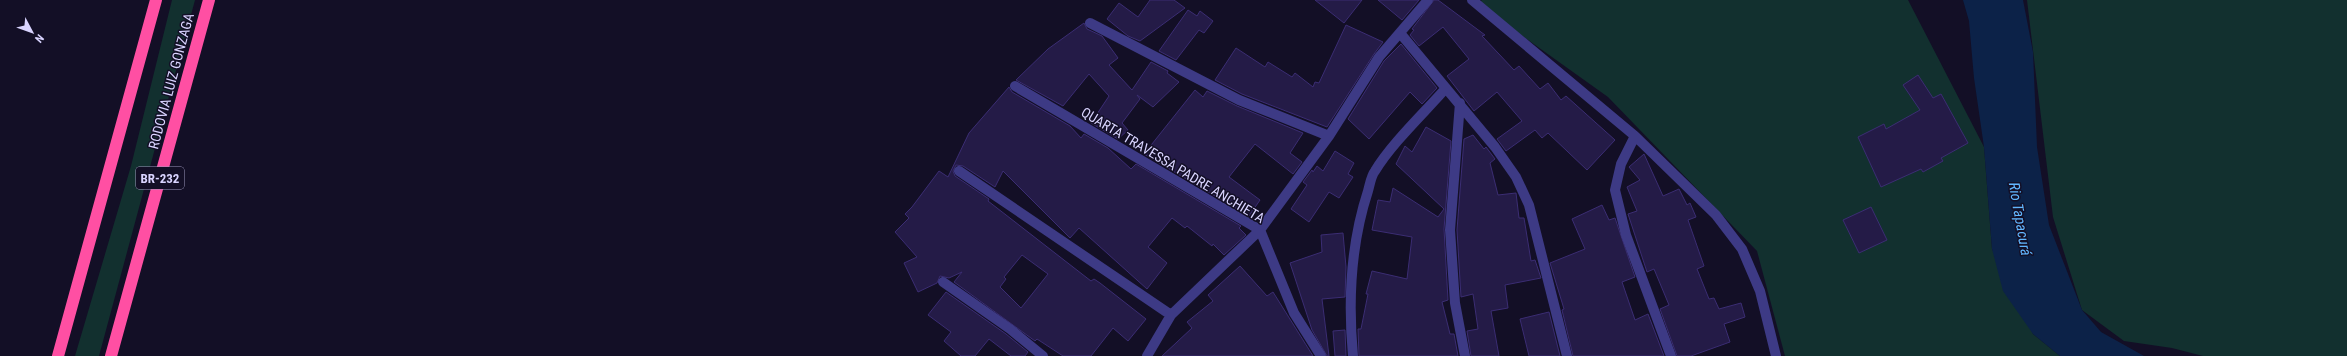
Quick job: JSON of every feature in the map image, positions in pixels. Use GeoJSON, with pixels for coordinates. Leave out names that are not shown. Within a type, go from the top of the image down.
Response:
{"type":"FeatureCollection","features":[{"type":"Feature","properties":{"kind":"highway"},"geometry":{"type":"LineString","coordinates":[[58,356],[156,0]]}},
{"type":"Feature","properties":{"kind":"highway","name":"RODOVIA LUIZ GONZAGA"},"geometry":{"type":"LineString","coordinates":[[111,356],[209,0]]}},
{"type":"Feature","properties":{"kind":"street"},"geometry":{"type":"LineString","coordinates":[[1147,356],[1171,315],[1260,230],[1329,136],[1379,58],[1428,0]]}},
{"type":"Feature","properties":{"kind":"street"},"geometry":{"type":"LineString","coordinates":[[1472,0],[1635,136],[1701,199],[1742,249],[1760,291],[1776,356]]}},
{"type":"Feature","properties":{"kind":"street"},"geometry":{"type":"LineString","coordinates":[[1090,23],[1239,100],[1329,136]]}},
{"type":"Feature","properties":{"kind":"street"},"geometry":{"type":"LineString","coordinates":[[1400,32],[1460,103],[1495,147],[1516,177],[1529,205],[1567,356]]}},
{"type":"Feature","properties":{"kind":"street","name":"QUARTA TRAVESSA PADRE ANCHIETA"},"geometry":{"type":"LineString","coordinates":[[1016,86],[1260,230],[1294,313],[1321,356]]}},
{"type":"Feature","properties":{"kind":"street"},"geometry":{"type":"LineString","coordinates":[[1353,356],[1351,328],[1354,250],[1362,209],[1374,171],[1403,135],[1446,88]]}},
{"type":"Feature","properties":{"kind":"street"},"geometry":{"type":"LineString","coordinates":[[1460,103],[1450,230],[1455,303],[1465,356]]}},
{"type":"Feature","properties":{"kind":"street"},"geometry":{"type":"LineString","coordinates":[[1635,136],[1621,164],[1615,190],[1626,235],[1671,356]]}},
{"type":"Feature","properties":{"kind":"street"},"geometry":{"type":"LineString","coordinates":[[959,171],[1171,315]]}},
{"type":"Feature","properties":{"kind":"street"},"geometry":{"type":"LineString","coordinates":[[944,282],[1010,329],[1043,356]]}},
{"type":"Feature","properties":{"kind":"green space"},"geometry":{"type":"Polygon","coordinates":[[[172,0],[195,0],[99,356],[75,356],[131,166],[172,0]]]}},
{"type":"Feature","properties":{"kind":"green space"},"geometry":{"type":"Polygon","coordinates":[[[1482,0],[1908,0],[1984,147],[1992,249],[2033,334],[2060,356],[1785,356],[1757,251],[1608,97],[1478,4],[1482,0]]]}},
{"type":"Feature","properties":{"kind":"green space"},"geometry":{"type":"Polygon","coordinates":[[[2027,0],[2347,0],[2347,356],[2203,356],[2172,348],[2124,341],[2082,310],[2053,217],[2027,0]]]}},
{"type":"Feature","properties":{"kind":"water","name":"Rio Tapacurá"},"geometry":{"type":"Polygon","coordinates":[[[1963,0],[2023,0],[2033,52],[2037,147],[2049,225],[2082,310],[2101,332],[2144,356],[2060,356],[2033,334],[2003,291],[1992,249],[1984,147],[1974,78],[1969,21],[1963,0]]]}},
{"type":"Feature","properties":{"kind":"building"},"geometry":{"type":"Polygon","coordinates":[[[1150,0],[1174,0],[1185,8],[1140,41],[1128,36],[1107,19],[1119,3],[1138,17],[1150,0]]]}},
{"type":"Feature","properties":{"kind":"building"},"geometry":{"type":"Polygon","coordinates":[[[1315,0],[1362,0],[1344,23],[1315,0]]]}},
{"type":"Feature","properties":{"kind":"building"},"geometry":{"type":"Polygon","coordinates":[[[1378,0],[1419,0],[1402,20],[1378,0]]]}},
{"type":"Feature","properties":{"kind":"building"},"geometry":{"type":"Polygon","coordinates":[[[1434,0],[1438,0],[1485,35],[1482,36],[1514,70],[1519,66],[1540,89],[1548,83],[1561,100],[1566,96],[1615,140],[1587,170],[1548,133],[1542,138],[1535,130],[1506,151],[1497,139],[1522,121],[1497,92],[1474,111],[1447,76],[1469,59],[1443,27],[1419,46],[1410,35],[1414,30],[1412,29],[1434,0]]]}},
{"type":"Feature","properties":{"kind":"building"},"geometry":{"type":"Polygon","coordinates":[[[1188,10],[1197,16],[1200,11],[1213,21],[1204,33],[1199,30],[1176,60],[1159,51],[1188,10]]]}},
{"type":"Feature","properties":{"kind":"building"},"geometry":{"type":"Polygon","coordinates":[[[1084,23],[1087,29],[1102,36],[1118,58],[1109,65],[1132,90],[1151,62],[1168,71],[1167,73],[1179,82],[1153,107],[1137,95],[1140,99],[1122,123],[1128,130],[1118,139],[1091,123],[1109,96],[1089,74],[1063,106],[1016,80],[1048,49],[1084,23]]]}},
{"type":"Feature","properties":{"kind":"building"},"geometry":{"type":"Polygon","coordinates":[[[1346,25],[1383,42],[1327,127],[1242,94],[1215,80],[1236,48],[1265,67],[1268,62],[1292,77],[1295,73],[1313,87],[1315,82],[1319,83],[1346,25]]]}},
{"type":"Feature","properties":{"kind":"building"},"geometry":{"type":"Polygon","coordinates":[[[1401,44],[1437,88],[1422,104],[1410,92],[1369,139],[1348,119],[1384,61],[1401,44]]]}},
{"type":"Feature","properties":{"kind":"building"},"geometry":{"type":"Polygon","coordinates":[[[1918,75],[1933,98],[1941,94],[1968,143],[1941,158],[1943,161],[1923,172],[1921,169],[1881,187],[1858,137],[1884,124],[1886,129],[1920,110],[1903,85],[1918,75]]]}},
{"type":"Feature","properties":{"kind":"building"},"geometry":{"type":"Polygon","coordinates":[[[1009,87],[1012,92],[1070,126],[1081,138],[1084,134],[1108,148],[1131,169],[1136,164],[1241,226],[1239,228],[1246,235],[1224,255],[1213,244],[1212,246],[1187,226],[1185,228],[1172,218],[1148,247],[1167,263],[1147,289],[1079,228],[1070,238],[1003,171],[995,187],[963,166],[956,165],[953,171],[955,176],[989,199],[988,201],[1091,281],[1094,279],[1100,283],[1146,319],[1128,341],[1113,328],[1091,356],[1063,356],[1037,339],[1035,341],[954,282],[962,272],[949,278],[940,276],[937,283],[918,292],[904,263],[917,257],[895,232],[909,218],[905,214],[939,171],[948,177],[969,133],[1009,87]],[[1022,255],[1004,277],[1006,279],[1000,287],[1021,308],[1048,274],[1022,255]]]}},
{"type":"Feature","properties":{"kind":"building"},"geometry":{"type":"Polygon","coordinates":[[[1195,90],[1203,97],[1207,91],[1237,106],[1303,133],[1290,153],[1302,162],[1293,174],[1255,144],[1229,177],[1260,200],[1249,216],[1144,154],[1195,90]]]}},
{"type":"Feature","properties":{"kind":"building"},"geometry":{"type":"Polygon","coordinates":[[[1426,127],[1451,141],[1444,229],[1448,300],[1442,302],[1450,334],[1454,334],[1458,356],[1359,356],[1358,329],[1361,329],[1368,294],[1366,294],[1372,271],[1407,279],[1412,237],[1372,230],[1378,200],[1390,202],[1393,188],[1438,217],[1444,209],[1396,164],[1405,146],[1412,152],[1426,127]]]}},
{"type":"Feature","properties":{"kind":"building"},"geometry":{"type":"Polygon","coordinates":[[[1473,135],[1484,149],[1486,147],[1495,159],[1490,163],[1498,195],[1516,193],[1519,218],[1524,218],[1531,261],[1535,260],[1541,278],[1505,285],[1508,308],[1491,311],[1499,356],[1471,356],[1467,331],[1478,329],[1473,294],[1461,297],[1457,230],[1464,139],[1473,135]]]}},
{"type":"Feature","properties":{"kind":"building"},"geometry":{"type":"Polygon","coordinates":[[[1335,151],[1354,163],[1348,174],[1353,177],[1339,198],[1329,192],[1309,222],[1291,209],[1307,185],[1303,182],[1312,170],[1313,172],[1317,166],[1323,171],[1335,151]]]}},
{"type":"Feature","properties":{"kind":"building"},"geometry":{"type":"Polygon","coordinates":[[[1644,154],[1663,196],[1679,189],[1687,205],[1690,203],[1696,217],[1688,220],[1704,266],[1697,269],[1709,299],[1714,298],[1719,309],[1741,303],[1745,317],[1724,324],[1730,342],[1691,356],[1677,356],[1660,309],[1669,305],[1654,269],[1647,272],[1628,214],[1637,211],[1627,187],[1640,180],[1629,167],[1644,154]]]}},
{"type":"Feature","properties":{"kind":"building"},"geometry":{"type":"Polygon","coordinates":[[[1602,205],[1609,220],[1615,218],[1635,277],[1622,282],[1635,320],[1648,314],[1664,356],[1573,356],[1562,310],[1564,309],[1550,263],[1585,249],[1572,219],[1602,205]]]}},
{"type":"Feature","properties":{"kind":"building"},"geometry":{"type":"Polygon","coordinates":[[[1871,207],[1887,240],[1859,253],[1843,220],[1871,207]]]}},
{"type":"Feature","properties":{"kind":"building"},"geometry":{"type":"Polygon","coordinates":[[[1343,233],[1346,267],[1345,297],[1322,299],[1329,356],[1327,356],[1312,330],[1290,263],[1322,252],[1321,235],[1343,233]]]}},
{"type":"Feature","properties":{"kind":"building"},"geometry":{"type":"Polygon","coordinates":[[[1240,266],[1267,296],[1273,292],[1313,356],[1162,356],[1192,328],[1187,322],[1213,301],[1208,295],[1240,266]]]}},
{"type":"Feature","properties":{"kind":"building"},"geometry":{"type":"Polygon","coordinates":[[[946,292],[1006,334],[1028,352],[1025,356],[1011,356],[989,339],[975,356],[961,356],[944,341],[951,332],[928,315],[946,292]]]}},
{"type":"Feature","properties":{"kind":"building"},"geometry":{"type":"Polygon","coordinates":[[[1549,312],[1560,356],[1529,356],[1520,319],[1549,312]]]}},
{"type":"Feature","properties":{"kind":"building"},"geometry":{"type":"Polygon","coordinates":[[[1345,330],[1346,356],[1335,356],[1333,331],[1345,330]]]}}]}
